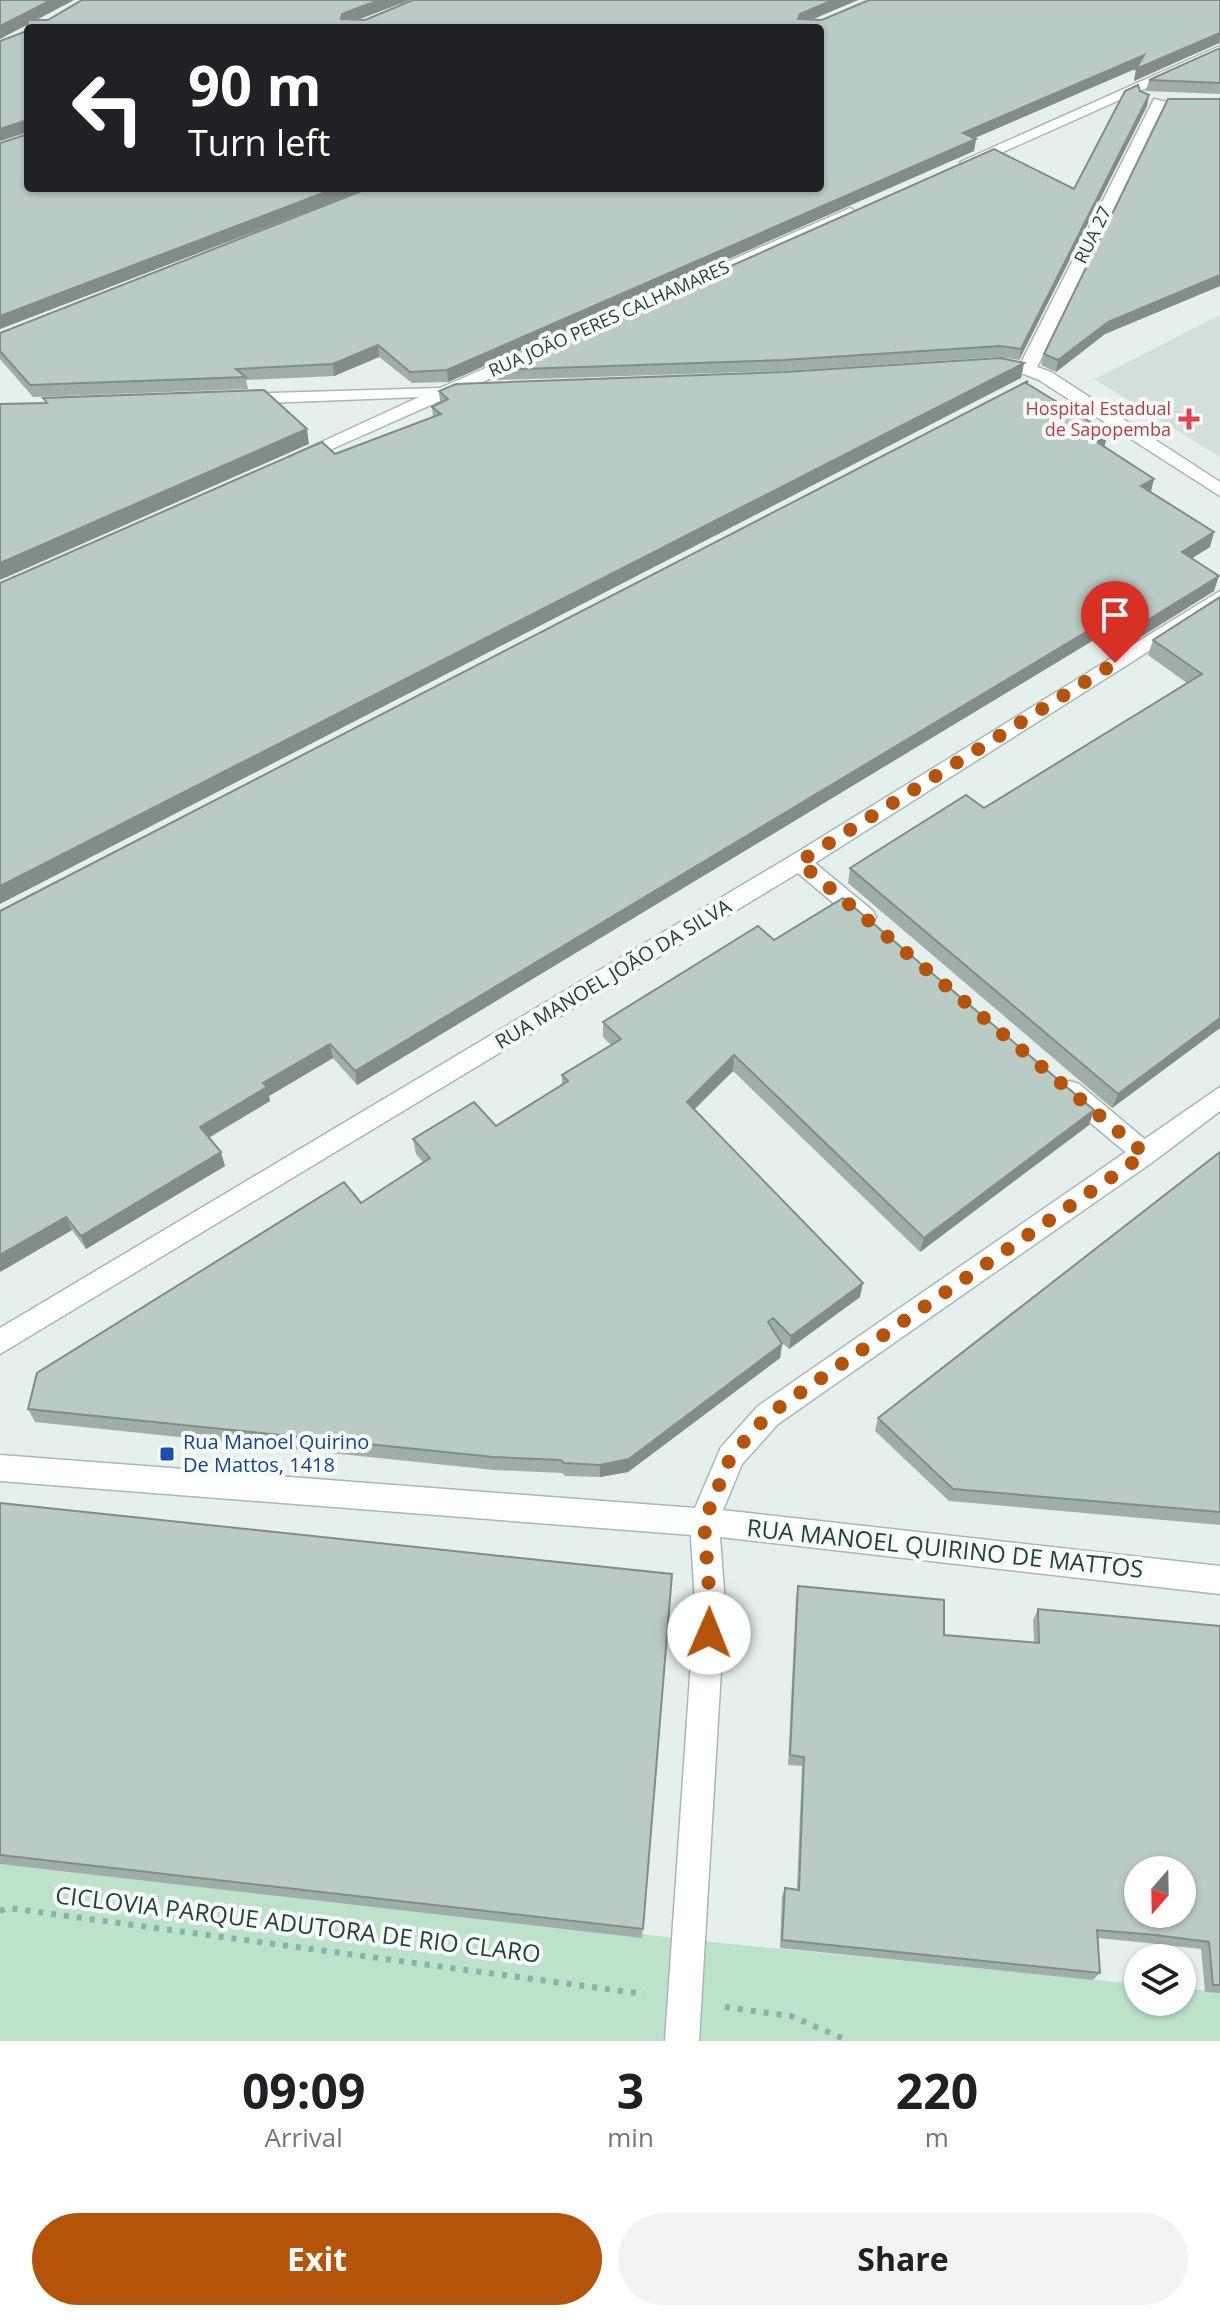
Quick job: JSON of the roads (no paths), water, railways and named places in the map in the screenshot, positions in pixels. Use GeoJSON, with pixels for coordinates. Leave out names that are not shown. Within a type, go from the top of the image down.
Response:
{"type":"FeatureCollection","features":[{"type":"Feature","properties":{"kind":"street"},"geometry":{"type":"LineString","coordinates":[[946,171],[1220,50]]}},
{"type":"Feature","properties":{"kind":"street","name":"RUA 27"},"geometry":{"type":"LineString","coordinates":[[1036,373],[1166,102],[1131,90]]}},
{"type":"Feature","properties":{"kind":"street","name":"RUA JOÃO PERES CALHAMARES"},"geometry":{"type":"LineString","coordinates":[[288,461],[861,209]]}},
{"type":"Feature","properties":{"kind":"street"},"geometry":{"type":"LineString","coordinates":[[967,367],[998,365],[1036,373],[1220,490]]}},
{"type":"Feature","properties":{"kind":"street"},"geometry":{"type":"LineString","coordinates":[[1017,391],[1036,373]]}},
{"type":"Feature","properties":{"kind":"street"},"geometry":{"type":"LineString","coordinates":[[226,399],[503,387]]}},
{"type":"Feature","properties":{"kind":"street","name":"RUA MANOEL JOÃO DA SILVA"},"geometry":{"type":"LineString","coordinates":[[0,1342],[799,862],[1220,597]]}},
{"type":"Feature","properties":{"kind":"street"},"geometry":{"type":"LineString","coordinates":[[799,862],[883,933]]}},
{"type":"Feature","properties":{"kind":"street"},"geometry":{"type":"LineString","coordinates":[[1049,1073],[1145,1154]]}},
{"type":"Feature","properties":{"kind":"street"},"geometry":{"type":"LineString","coordinates":[[682,2041],[691,1940],[710,1603],[704,1522],[731,1456],[768,1415],[1145,1154],[1220,1097]]}},
{"type":"Feature","properties":{"kind":"street","name":"RUA MANOEL QUIRINO DE MATTOS"},"geometry":{"type":"LineString","coordinates":[[0,1468],[704,1522],[1220,1580]]}},
{"type":"Feature","properties":{"kind":"place","name":"Hospital Estadual de Sapopemba"},"geometry":{"type":"Point","coordinates":[1189,419]}},
{"type":"Feature","properties":{"kind":"place","name":"Rua Manoel Quirino De Mattos, 1418"},"geometry":{"type":"Point","coordinates":[167,1454]}}]}
